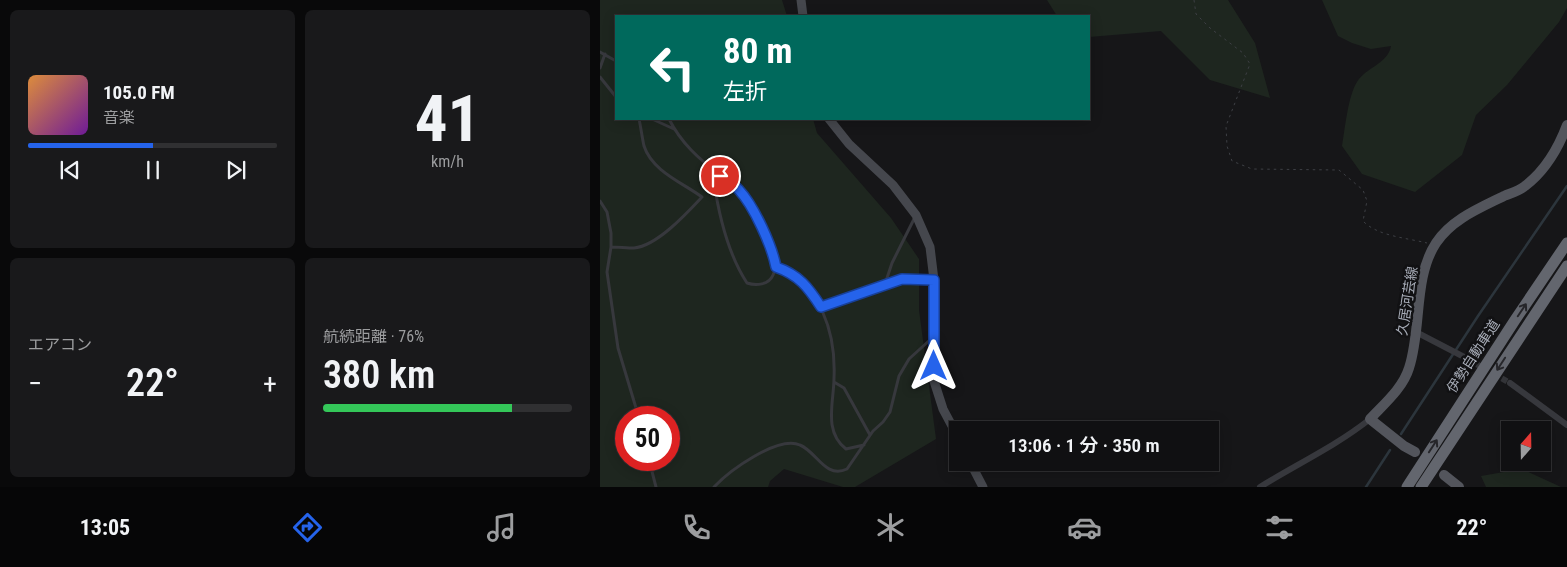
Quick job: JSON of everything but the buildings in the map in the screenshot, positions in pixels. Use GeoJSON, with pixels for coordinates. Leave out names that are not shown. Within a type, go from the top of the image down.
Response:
{"type":"FeatureCollection","features":[{"type":"Feature","properties":{"kind":"highway","name":"伊勢自動車道"},"geometry":{"type":"LineString","coordinates":[[1407,487],[1567,243]]}},
{"type":"Feature","properties":{"kind":"highway","name":"伊勢自動車道"},"geometry":{"type":"LineString","coordinates":[[1422,487],[1567,266]]}},
{"type":"Feature","properties":{"kind":"main road"},"geometry":{"type":"LineString","coordinates":[[801,0],[804,15]]}},
{"type":"Feature","properties":{"kind":"main road"},"geometry":{"type":"LineString","coordinates":[[830,120],[849,144],[893,185],[916,216],[930,247],[934,280],[934,381],[943,409],[949,421]]}},
{"type":"Feature","properties":{"kind":"main road","name":"久居河芸線"},"geometry":{"type":"LineString","coordinates":[[1370,419],[1401,385],[1409,369],[1416,332],[1423,274],[1435,245],[1459,219],[1524,187],[1548,163],[1567,125]]}},
{"type":"Feature","properties":{"kind":"main road"},"geometry":{"type":"LineString","coordinates":[[1370,419],[1404,446],[1415,452]]}},
{"type":"Feature","properties":{"kind":"main road"},"geometry":{"type":"LineString","coordinates":[[975,471],[983,487]]}},
{"type":"Feature","properties":{"kind":"main road"},"geometry":{"type":"LineString","coordinates":[[1444,475],[1459,487]]}},
{"type":"Feature","properties":{"kind":"street"},"geometry":{"type":"LineString","coordinates":[[1416,332],[1468,359]]}},
{"type":"Feature","properties":{"kind":"street"},"geometry":{"type":"LineString","coordinates":[[1510,383],[1567,425]]}},
{"type":"Feature","properties":{"kind":"street"},"geometry":{"type":"LineString","coordinates":[[1260,487],[1295,465],[1349,436],[1370,419]]}},
{"type":"Feature","properties":{"kind":"lane"},"geometry":{"type":"LineString","coordinates":[[600,52],[615,60]]}},
{"type":"Feature","properties":{"kind":"lane"},"geometry":{"type":"LineString","coordinates":[[600,68],[605,54]]}},
{"type":"Feature","properties":{"kind":"lane"},"geometry":{"type":"LineString","coordinates":[[600,77],[615,96]]}},
{"type":"Feature","properties":{"kind":"lane"},"geometry":{"type":"LineString","coordinates":[[611,247],[636,248],[652,241],[686,215],[702,197],[675,180],[650,156],[645,147],[639,120]]}},
{"type":"Feature","properties":{"kind":"lane"},"geometry":{"type":"LineString","coordinates":[[655,120],[675,130]]}},
{"type":"Feature","properties":{"kind":"lane"},"geometry":{"type":"LineString","coordinates":[[670,120],[694,154],[739,189],[749,203],[770,246],[776,267],[772,278],[763,284],[755,286],[747,283],[731,250],[716,199],[714,182],[720,176]]}},
{"type":"Feature","properties":{"kind":"lane"},"geometry":{"type":"LineString","coordinates":[[600,201],[608,212],[611,247],[607,272],[618,348],[635,406]]}},
{"type":"Feature","properties":{"kind":"lane"},"geometry":{"type":"LineString","coordinates":[[885,285],[892,262],[916,216]]}},
{"type":"Feature","properties":{"kind":"lane"},"geometry":{"type":"LineString","coordinates":[[776,267],[798,278],[821,307],[833,344],[834,382],[831,419],[835,437],[846,449],[864,445]]}},
{"type":"Feature","properties":{"kind":"lane"},"geometry":{"type":"LineString","coordinates":[[821,307],[902,279],[934,280]]}},
{"type":"Feature","properties":{"kind":"lane"},"geometry":{"type":"LineString","coordinates":[[714,487],[724,476],[770,448],[790,442],[806,448],[832,471],[841,472],[847,469],[870,435],[890,412],[899,376],[909,359],[934,336]]}},
{"type":"Feature","properties":{"kind":"lane"},"geometry":{"type":"LineString","coordinates":[[834,382],[844,388],[870,435]]}},
{"type":"Feature","properties":{"kind":"lane"},"geometry":{"type":"LineString","coordinates":[[652,471],[656,487]]}},
{"type":"Feature","properties":{"kind":"path"},"geometry":{"type":"LineString","coordinates":[[1194,0],[1196,14],[1210,28],[1243,53],[1250,64],[1226,126],[1227,146],[1232,161],[1252,170],[1339,170],[1362,190],[1367,202],[1363,221],[1369,227],[1384,233],[1435,245]]}},
{"type":"Feature","properties":{"kind":"shaded area"},"geometry":{"type":"Polygon","coordinates":[[[600,0],[782,0],[787,15],[615,15],[615,120],[813,120],[817,133],[891,218],[919,259],[919,310],[936,439],[855,487],[843,487],[784,469],[770,481],[768,487],[600,487],[600,0]]]}},
{"type":"Feature","properties":{"kind":"shaded area"},"geometry":{"type":"Polygon","coordinates":[[[1047,0],[1228,0],[1255,43],[1270,98],[1210,80],[1161,31],[1090,37],[1090,15],[1056,15],[1047,0]]]}},
{"type":"Feature","properties":{"kind":"shaded area"},"geometry":{"type":"Polygon","coordinates":[[[1322,0],[1567,0],[1567,8],[1559,22],[1507,85],[1476,115],[1462,155],[1415,192],[1362,174],[1342,146],[1347,113],[1354,88],[1361,77],[1386,57],[1391,46],[1371,49],[1338,36],[1322,0]]]}},
{"type":"Feature","properties":{"kind":"shaded area"},"geometry":{"type":"Polygon","coordinates":[[[1510,471],[1526,471],[1561,487],[1486,487],[1481,476],[1510,471]]]}},
{"type":"Feature","properties":{"kind":"waterway"},"geometry":{"type":"LineString","coordinates":[[1401,434],[1478,316],[1567,186]]}},
{"type":"Feature","properties":{"kind":"waterway"},"geometry":{"type":"LineString","coordinates":[[1366,487],[1390,450]]}},
{"type":"Feature","properties":{"kind":"tunnel"},"geometry":{"type":"LineString","coordinates":[[1468,359],[1485,369]]}},
{"type":"Feature","properties":{"kind":"tunnel"},"geometry":{"type":"LineString","coordinates":[[1494,374],[1510,383]]}},
{"type":"Feature","properties":{"kind":"route"},"geometry":{"type":"LineString","coordinates":[[720,176],[739,189],[749,203],[770,246],[776,267],[798,278],[821,307],[902,279],[934,280],[934,366]]}}]}
